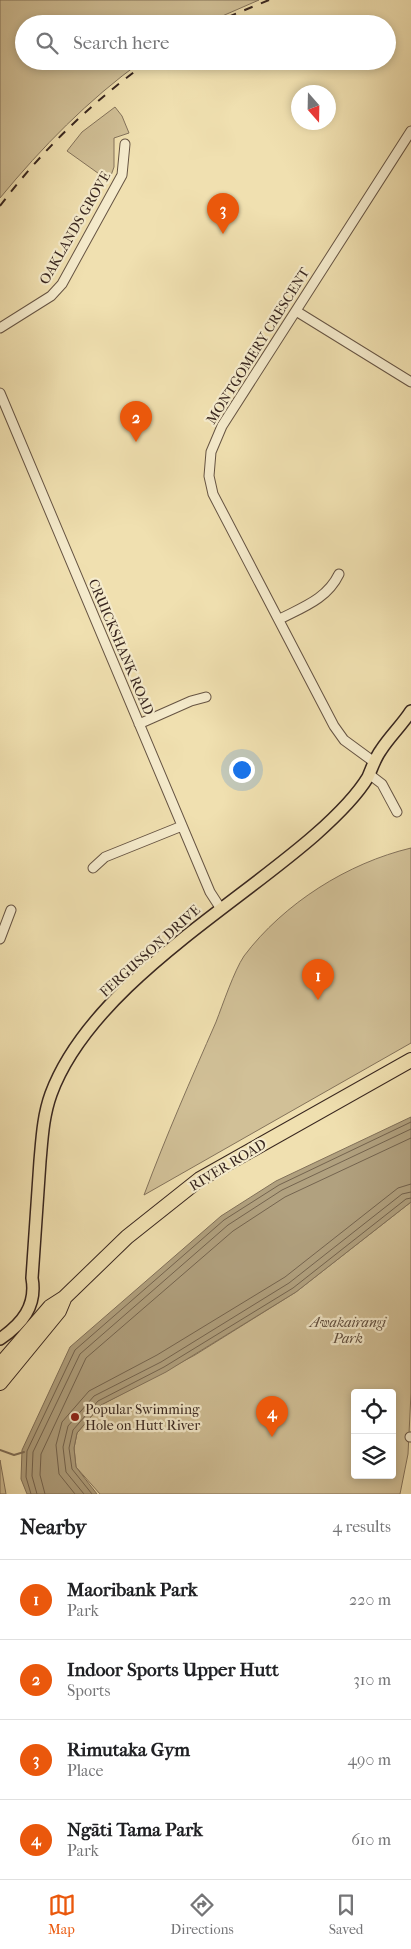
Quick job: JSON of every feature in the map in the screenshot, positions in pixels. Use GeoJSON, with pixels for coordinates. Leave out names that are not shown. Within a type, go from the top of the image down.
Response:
{"type":"FeatureCollection","features":[{"type":"Feature","properties":{"kind":"highway","name":"RIVER ROAD"},"geometry":{"type":"LineString","coordinates":[[0,1365],[50,1307],[64,1298],[127,1237],[200,1180],[411,1060]]}},
{"type":"Feature","properties":{"kind":"highway","name":"RIVER ROAD"},"geometry":{"type":"LineString","coordinates":[[0,1383],[59,1311],[64,1298]]}},
{"type":"Feature","properties":{"kind":"main road","name":"FERGUSSON DRIVE"},"geometry":{"type":"LineString","coordinates":[[0,1339],[25,1317],[33,1297],[32,1278],[43,1124],[51,1095],[65,1066],[98,1018],[127,989],[221,909],[316,834],[356,793],[369,774],[374,762],[411,711]]}},
{"type":"Feature","properties":{"kind":"main road","name":"FERGUSSON DRIVE"},"geometry":{"type":"LineString","coordinates":[[0,1330],[20,1310],[32,1278]]}},
{"type":"Feature","properties":{"kind":"street","name":"MONTGOMERY CRESCENT"},"geometry":{"type":"LineString","coordinates":[[374,762],[344,740],[334,726],[280,619],[219,507],[209,476],[211,452],[222,426],[411,131]]}},
{"type":"Feature","properties":{"kind":"street","name":"OAKLANDS GROVE"},"geometry":{"type":"LineString","coordinates":[[0,328],[51,296],[62,284],[122,175],[125,144]]}},
{"type":"Feature","properties":{"kind":"street"},"geometry":{"type":"LineString","coordinates":[[296,311],[411,382]]}},
{"type":"Feature","properties":{"kind":"street","name":"CRUICKSHANK ROAD"},"geometry":{"type":"LineString","coordinates":[[0,393],[210,892],[221,909]]}},
{"type":"Feature","properties":{"kind":"street"},"geometry":{"type":"LineString","coordinates":[[280,619],[322,597],[335,582],[339,574]]}},
{"type":"Feature","properties":{"kind":"street"},"geometry":{"type":"LineString","coordinates":[[139,724],[206,697]]}},
{"type":"Feature","properties":{"kind":"street"},"geometry":{"type":"LineString","coordinates":[[369,774],[382,784],[397,812]]}},
{"type":"Feature","properties":{"kind":"street"},"geometry":{"type":"LineString","coordinates":[[93,868],[105,857],[182,826]]}},
{"type":"Feature","properties":{"kind":"street"},"geometry":{"type":"LineString","coordinates":[[0,940],[11,910]]}},
{"type":"Feature","properties":{"kind":"green space"},"geometry":{"type":"Polygon","coordinates":[[[0,0],[259,0],[225,15],[15,15],[15,70],[130,70],[66,125],[0,198],[0,0]]]}},
{"type":"Feature","properties":{"kind":"green space"},"geometry":{"type":"Polygon","coordinates":[[[115,107],[122,116],[129,133],[114,138],[114,167],[109,181],[67,151],[82,132],[115,107]]]}},
{"type":"Feature","properties":{"kind":"green space"},"geometry":{"type":"Polygon","coordinates":[[[411,848],[411,1043],[144,1195],[244,956],[278,919],[319,888],[364,864],[411,848]]]}},
{"type":"Feature","properties":{"kind":"green space","name":"Awakairangi Park"},"geometry":{"type":"Polygon","coordinates":[[[411,1202],[411,1393],[408,1454],[400,1494],[100,1494],[76,1467],[74,1448],[77,1433],[101,1405],[195,1355],[296,1292],[411,1202]]]}},
{"type":"Feature","properties":{"kind":"green space"},"geometry":{"type":"Polygon","coordinates":[[[0,1460],[6,1494],[0,1494],[0,1460]]]}},
{"type":"Feature","properties":{"kind":"water"},"geometry":{"type":"Polygon","coordinates":[[[411,1117],[411,1202],[296,1292],[166,1372],[101,1405],[77,1433],[74,1448],[76,1467],[97,1494],[27,1494],[21,1479],[22,1450],[70,1347],[221,1216],[276,1181],[411,1117]]]}},
{"type":"Feature","properties":{"kind":"waterway"},"geometry":{"type":"LineString","coordinates":[[0,1450],[14,1455],[24,1452]]}},
{"type":"Feature","properties":{"kind":"railway"},"geometry":{"type":"LineString","coordinates":[[233,15],[269,0]]}},
{"type":"Feature","properties":{"kind":"railway"},"geometry":{"type":"LineString","coordinates":[[0,206],[33,165],[69,128],[137,70]]}},
{"type":"Feature","properties":{"kind":"place","name":"Rimutaka Gym"},"geometry":{"type":"Point","coordinates":[223,234]}},
{"type":"Feature","properties":{"kind":"place","name":"Indoor Sports Upper Hutt"},"geometry":{"type":"Point","coordinates":[136,442]}},
{"type":"Feature","properties":{"kind":"place","name":"Maoribank Park"},"geometry":{"type":"Point","coordinates":[318,1000]}},
{"type":"Feature","properties":{"kind":"place","name":"Popular Swimming Hole on Hutt River"},"geometry":{"type":"Point","coordinates":[75,1417]}},
{"type":"Feature","properties":{"kind":"place","name":"Ngāti Tama Park"},"geometry":{"type":"Point","coordinates":[272,1437]}}]}
